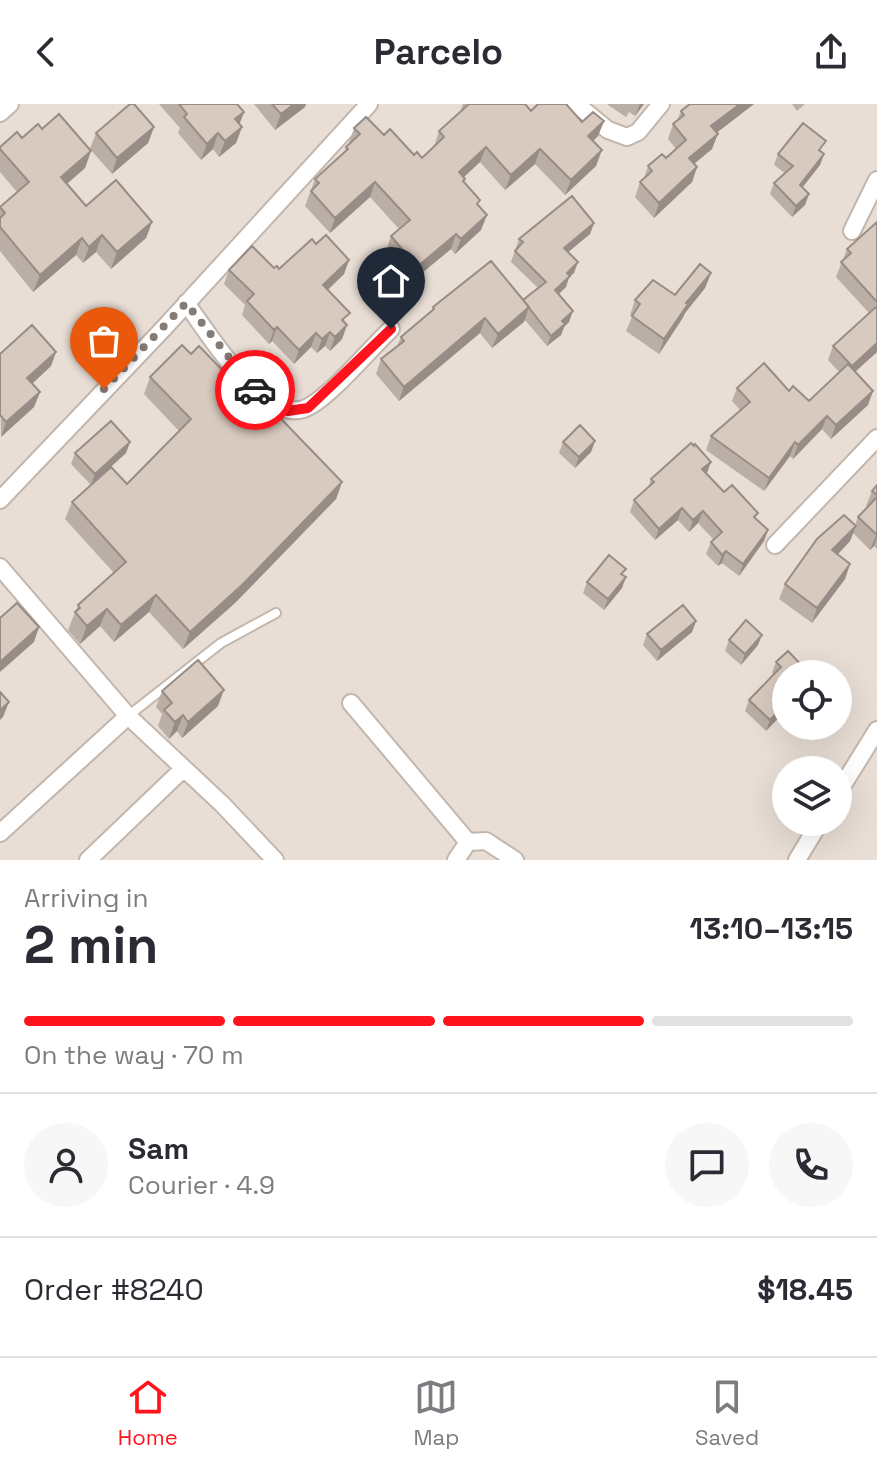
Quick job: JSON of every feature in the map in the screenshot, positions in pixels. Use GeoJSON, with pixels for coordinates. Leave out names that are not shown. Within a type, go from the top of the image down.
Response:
{"type":"FeatureCollection","features":[{"type":"Feature","properties":{"kind":"street"},"geometry":{"type":"LineString","coordinates":[[576,104],[608,130],[627,137],[638,132],[661,104]]}},
{"type":"Feature","properties":{"kind":"street"},"geometry":{"type":"LineString","coordinates":[[2,493],[186,303],[367,105]]}},
{"type":"Feature","properties":{"kind":"street"},"geometry":{"type":"LineString","coordinates":[[852,231],[877,180]]}},
{"type":"Feature","properties":{"kind":"street"},"geometry":{"type":"LineString","coordinates":[[186,303],[245,381],[268,403],[288,411],[308,408],[391,329]]}},
{"type":"Feature","properties":{"kind":"street"},"geometry":{"type":"LineString","coordinates":[[775,545],[877,438]]}},
{"type":"Feature","properties":{"kind":"street"},"geometry":{"type":"LineString","coordinates":[[0,567],[128,716],[222,804],[275,860]]}},
{"type":"Feature","properties":{"kind":"street"},"geometry":{"type":"LineString","coordinates":[[351,703],[468,842]]}},
{"type":"Feature","properties":{"kind":"street"},"geometry":{"type":"LineString","coordinates":[[0,833],[128,716]]}},
{"type":"Feature","properties":{"kind":"street"},"geometry":{"type":"LineString","coordinates":[[852,773],[875,739]]}},
{"type":"Feature","properties":{"kind":"street"},"geometry":{"type":"LineString","coordinates":[[88,860],[183,769]]}},
{"type":"Feature","properties":{"kind":"street"},"geometry":{"type":"LineString","coordinates":[[797,860],[812,836]]}},
{"type":"Feature","properties":{"kind":"street"},"geometry":{"type":"LineString","coordinates":[[468,842],[486,841],[515,860]]}},
{"type":"Feature","properties":{"kind":"street"},"geometry":{"type":"LineString","coordinates":[[456,860],[468,842]]}},
{"type":"Feature","properties":{"kind":"lane"},"geometry":{"type":"LineString","coordinates":[[128,716],[221,643],[276,613]]}},
{"type":"Feature","properties":{"kind":"shaded area"},"geometry":{"type":"Polygon","coordinates":[[[0,104],[877,104],[877,860],[0,860],[0,104]]]}},
{"type":"Feature","properties":{"kind":"building"},"geometry":{"type":"Polygon","coordinates":[[[130,104],[134,104],[154,127],[117,158],[96,133],[130,104]]]}},
{"type":"Feature","properties":{"kind":"building"},"geometry":{"type":"Polygon","coordinates":[[[179,104],[237,104],[244,112],[235,119],[242,127],[225,141],[218,133],[207,144],[184,117],[187,114],[179,104]]]}},
{"type":"Feature","properties":{"kind":"building"},"geometry":{"type":"Polygon","coordinates":[[[272,104],[294,104],[281,114],[272,104]]]}},
{"type":"Feature","properties":{"kind":"building"},"geometry":{"type":"Polygon","coordinates":[[[469,104],[525,104],[531,111],[538,104],[566,104],[582,122],[593,112],[604,121],[588,136],[602,150],[571,180],[540,149],[511,175],[486,147],[459,172],[487,215],[461,239],[456,234],[417,267],[391,236],[410,220],[375,182],[335,218],[311,191],[319,183],[315,179],[360,134],[354,128],[366,117],[384,135],[390,129],[414,155],[417,152],[422,158],[444,137],[439,131],[469,104]]]}},
{"type":"Feature","properties":{"kind":"building"},"geometry":{"type":"Polygon","coordinates":[[[690,104],[740,104],[711,126],[718,134],[689,158],[697,167],[659,203],[640,182],[652,171],[648,166],[662,154],[666,158],[686,140],[673,124],[684,115],[681,111],[690,104]]]}},
{"type":"Feature","properties":{"kind":"building"},"geometry":{"type":"Polygon","coordinates":[[[59,114],[91,151],[61,177],[86,206],[116,180],[152,222],[117,252],[102,235],[89,247],[82,238],[40,275],[0,227],[0,218],[5,213],[0,207],[29,182],[0,147],[17,132],[22,138],[38,124],[42,129],[59,114]]]}},
{"type":"Feature","properties":{"kind":"building"},"geometry":{"type":"Polygon","coordinates":[[[803,123],[826,141],[819,150],[824,154],[800,185],[809,194],[796,206],[774,183],[793,166],[778,154],[803,123]]]}},
{"type":"Feature","properties":{"kind":"building"},"geometry":{"type":"Polygon","coordinates":[[[572,196],[594,223],[564,248],[578,262],[567,273],[570,276],[555,290],[573,311],[562,321],[565,324],[551,336],[523,300],[546,282],[515,251],[523,242],[519,239],[572,196]]]}},
{"type":"Feature","properties":{"kind":"building"},"geometry":{"type":"Polygon","coordinates":[[[877,222],[877,302],[841,262],[851,253],[847,249],[877,222]]]}},
{"type":"Feature","properties":{"kind":"building"},"geometry":{"type":"Polygon","coordinates":[[[326,235],[349,260],[323,285],[350,313],[342,320],[347,325],[335,337],[330,332],[322,339],[316,333],[299,350],[277,327],[274,330],[247,301],[254,294],[229,270],[252,246],[274,268],[277,266],[279,269],[312,239],[316,244],[326,235]]]}},
{"type":"Feature","properties":{"kind":"building"},"geometry":{"type":"Polygon","coordinates":[[[491,261],[529,307],[498,334],[485,318],[404,387],[381,359],[404,341],[401,337],[433,307],[491,261]]]}},
{"type":"Feature","properties":{"kind":"building"},"geometry":{"type":"Polygon","coordinates":[[[700,264],[711,273],[686,303],[664,339],[632,316],[640,304],[635,300],[653,280],[675,295],[700,264]]]}},
{"type":"Feature","properties":{"kind":"building"},"geometry":{"type":"Polygon","coordinates":[[[877,306],[877,343],[852,366],[833,346],[877,306]]]}},
{"type":"Feature","properties":{"kind":"building"},"geometry":{"type":"Polygon","coordinates":[[[32,325],[56,352],[27,378],[40,392],[6,422],[0,415],[0,354],[32,325]]]}},
{"type":"Feature","properties":{"kind":"building"},"geometry":{"type":"Polygon","coordinates":[[[182,345],[191,354],[199,346],[227,375],[233,369],[342,482],[242,585],[190,632],[156,595],[121,625],[107,609],[87,626],[75,612],[80,608],[78,605],[126,562],[72,502],[111,467],[127,484],[191,419],[150,377],[182,345]]]}},
{"type":"Feature","properties":{"kind":"building"},"geometry":{"type":"Polygon","coordinates":[[[764,363],[789,391],[793,386],[809,401],[848,364],[873,391],[836,425],[827,416],[798,445],[795,442],[769,478],[711,436],[750,402],[737,388],[764,363]]]}},
{"type":"Feature","properties":{"kind":"building"},"geometry":{"type":"Polygon","coordinates":[[[111,421],[130,442],[95,474],[75,453],[111,421]]]}},
{"type":"Feature","properties":{"kind":"building"},"geometry":{"type":"Polygon","coordinates":[[[580,425],[595,441],[579,457],[563,442],[580,425]]]}},
{"type":"Feature","properties":{"kind":"building"},"geometry":{"type":"Polygon","coordinates":[[[691,443],[711,462],[702,469],[724,492],[732,485],[758,513],[754,517],[768,530],[743,564],[726,551],[722,555],[711,542],[722,532],[703,511],[693,520],[682,508],[659,529],[634,500],[654,482],[651,479],[691,443]]]}},
{"type":"Feature","properties":{"kind":"building"},"geometry":{"type":"Polygon","coordinates":[[[877,497],[877,533],[876,534],[858,517],[877,497]]]}},
{"type":"Feature","properties":{"kind":"building"},"geometry":{"type":"Polygon","coordinates":[[[844,515],[856,526],[832,550],[850,564],[817,608],[785,584],[817,539],[844,515]]]}},
{"type":"Feature","properties":{"kind":"building"},"geometry":{"type":"Polygon","coordinates":[[[609,555],[626,569],[621,574],[626,577],[608,599],[587,582],[609,555]]]}},
{"type":"Feature","properties":{"kind":"building"},"geometry":{"type":"Polygon","coordinates":[[[17,603],[39,627],[0,662],[0,618],[17,603]]]}},
{"type":"Feature","properties":{"kind":"building"},"geometry":{"type":"Polygon","coordinates":[[[683,605],[696,621],[661,650],[647,634],[683,605]]]}},
{"type":"Feature","properties":{"kind":"building"},"geometry":{"type":"Polygon","coordinates":[[[746,620],[762,635],[745,654],[729,640],[746,620]]]}},
{"type":"Feature","properties":{"kind":"building"},"geometry":{"type":"Polygon","coordinates":[[[788,651],[797,660],[778,660],[788,651]]]}},
{"type":"Feature","properties":{"kind":"building"},"geometry":{"type":"Polygon","coordinates":[[[198,660],[224,690],[188,722],[183,715],[175,722],[164,710],[172,703],[162,691],[198,660]]]}},
{"type":"Feature","properties":{"kind":"building"},"geometry":{"type":"Polygon","coordinates":[[[772,676],[770,720],[749,700],[772,676]]]}},
{"type":"Feature","properties":{"kind":"building"},"geometry":{"type":"Polygon","coordinates":[[[0,692],[9,702],[0,710],[0,692]]]}},
{"type":"Feature","properties":{"kind":"way so far"},"geometry":{"type":"LineString","coordinates":[[104,389],[186,303],[255,390]]}},
{"type":"Feature","properties":{"kind":"route"},"geometry":{"type":"LineString","coordinates":[[255,390],[268,403],[288,411],[308,408],[391,329]]}}]}
